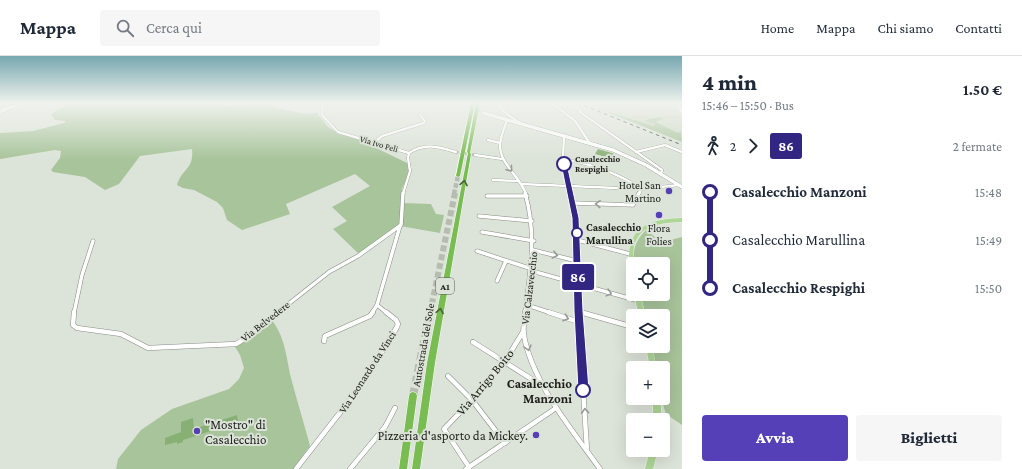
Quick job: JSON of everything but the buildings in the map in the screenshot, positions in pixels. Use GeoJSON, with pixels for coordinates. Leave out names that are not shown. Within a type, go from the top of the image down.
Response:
{"type":"FeatureCollection","features":[{"type":"Feature","properties":{"kind":"highway"},"geometry":{"type":"LineString","coordinates":[[458,176],[469,122]]}},
{"type":"Feature","properties":{"kind":"highway","name":"Autostrada del Sole"},"geometry":{"type":"LineString","coordinates":[[416,469],[431,363],[471,154],[475,122]]}},
{"type":"Feature","properties":{"kind":"highway","name":"Autostrada del Sole"},"geometry":{"type":"LineString","coordinates":[[403,469],[413,396]]}},
{"type":"Feature","properties":{"kind":"main road"},"geometry":{"type":"LineString","coordinates":[[515,122],[589,142],[620,153],[651,168],[681,186]]}},
{"type":"Feature","properties":{"kind":"main road"},"geometry":{"type":"LineString","coordinates":[[630,257],[632,243],[643,229],[658,222],[682,220]]}},
{"type":"Feature","properties":{"kind":"main road"},"geometry":{"type":"LineString","coordinates":[[639,301],[641,309]]}},
{"type":"Feature","properties":{"kind":"main road"},"geometry":{"type":"LineString","coordinates":[[649,469],[652,457]]}},
{"type":"Feature","properties":{"kind":"street","name":"Via Ivo Peli"},"geometry":{"type":"LineString","coordinates":[[328,122],[338,132],[409,153]]}},
{"type":"Feature","properties":{"kind":"street"},"geometry":{"type":"LineString","coordinates":[[375,142],[382,136],[425,122]]}},
{"type":"Feature","properties":{"kind":"street"},"geometry":{"type":"LineString","coordinates":[[471,154],[502,159],[500,143],[507,122]]}},
{"type":"Feature","properties":{"kind":"street"},"geometry":{"type":"LineString","coordinates":[[519,122],[523,125]]}},
{"type":"Feature","properties":{"kind":"street"},"geometry":{"type":"LineString","coordinates":[[576,122],[589,142]]}},
{"type":"Feature","properties":{"kind":"street"},"geometry":{"type":"LineString","coordinates":[[594,122],[662,170],[661,174]]}},
{"type":"Feature","properties":{"kind":"street"},"geometry":{"type":"LineString","coordinates":[[490,136],[489,140],[500,143]]}},
{"type":"Feature","properties":{"kind":"street"},"geometry":{"type":"LineString","coordinates":[[564,136],[563,159],[573,203],[577,240],[578,311],[587,450]]}},
{"type":"Feature","properties":{"kind":"street"},"geometry":{"type":"LineString","coordinates":[[324,341],[325,336],[370,316],[377,305],[401,225],[403,189],[410,171],[408,158],[409,153],[416,148],[432,145],[456,152]]}},
{"type":"Feature","properties":{"kind":"street"},"geometry":{"type":"LineString","coordinates":[[636,152],[665,145],[682,152]]}},
{"type":"Feature","properties":{"kind":"street","name":"Via Calzavecchio"},"geometry":{"type":"LineString","coordinates":[[502,159],[520,182],[527,196],[532,221],[534,241],[532,270],[523,332],[531,359],[542,385],[556,408],[599,468]]}},
{"type":"Feature","properties":{"kind":"street"},"geometry":{"type":"LineString","coordinates":[[563,159],[588,163],[604,169],[618,175],[640,189]]}},
{"type":"Feature","properties":{"kind":"street"},"geometry":{"type":"LineString","coordinates":[[651,168],[655,165]]}},
{"type":"Feature","properties":{"kind":"street"},"geometry":{"type":"LineString","coordinates":[[493,180],[568,186],[640,189],[681,186]]}},
{"type":"Feature","properties":{"kind":"street"},"geometry":{"type":"LineString","coordinates":[[573,203],[633,205],[640,189]]}},
{"type":"Feature","properties":{"kind":"street"},"geometry":{"type":"LineString","coordinates":[[486,196],[527,196]]}},
{"type":"Feature","properties":{"kind":"street"},"geometry":{"type":"LineString","coordinates":[[479,216],[532,221]]}},
{"type":"Feature","properties":{"kind":"street","name":"Via Belvedere"},"geometry":{"type":"LineString","coordinates":[[93,241],[82,275],[74,311],[73,325],[81,329],[121,334],[148,348],[193,347],[236,344],[329,272],[358,256],[401,225]]}},
{"type":"Feature","properties":{"kind":"street"},"geometry":{"type":"LineString","coordinates":[[482,232],[534,241]]}},
{"type":"Feature","properties":{"kind":"street"},"geometry":{"type":"LineString","coordinates":[[577,240],[630,254]]}},
{"type":"Feature","properties":{"kind":"street"},"geometry":{"type":"LineString","coordinates":[[533,250],[577,261]]}},
{"type":"Feature","properties":{"kind":"street"},"geometry":{"type":"LineString","coordinates":[[477,251],[578,285],[626,298]]}},
{"type":"Feature","properties":{"kind":"street"},"geometry":{"type":"LineString","coordinates":[[496,281],[506,260]]}},
{"type":"Feature","properties":{"kind":"street","name":"Via Leonardo da Vinci"},"geometry":{"type":"LineString","coordinates":[[296,469],[360,387],[389,342],[398,322],[377,305]]}},
{"type":"Feature","properties":{"kind":"street"},"geometry":{"type":"LineString","coordinates":[[527,305],[579,322]]}},
{"type":"Feature","properties":{"kind":"street"},"geometry":{"type":"LineString","coordinates":[[578,311],[626,325]]}},
{"type":"Feature","properties":{"kind":"street","name":"Via Arrigo Boito"},"geometry":{"type":"LineString","coordinates":[[468,468],[444,429],[472,400],[505,361],[523,332]]}},
{"type":"Feature","properties":{"kind":"street"},"geometry":{"type":"LineString","coordinates":[[473,342],[542,385]]}},
{"type":"Feature","properties":{"kind":"street"},"geometry":{"type":"LineString","coordinates":[[448,376],[472,400],[505,443]]}},
{"type":"Feature","properties":{"kind":"street"},"geometry":{"type":"LineString","coordinates":[[350,469],[385,427],[395,408]]}},
{"type":"Feature","properties":{"kind":"street"},"geometry":{"type":"LineString","coordinates":[[468,468],[556,408]]}},
{"type":"Feature","properties":{"kind":"shaded area"},"geometry":{"type":"Polygon","coordinates":[[[641,122],[681,122],[682,136],[641,122]]]}},
{"type":"Feature","properties":{"kind":"green space"},"geometry":{"type":"Polygon","coordinates":[[[324,122],[328,127],[338,133],[360,140],[409,164],[410,171],[402,189],[401,203],[431,204],[436,214],[444,215],[440,233],[400,226],[360,255],[333,229],[347,221],[332,207],[370,186],[355,174],[286,204],[290,214],[242,230],[227,220],[223,208],[217,202],[194,190],[177,185],[179,179],[191,161],[192,149],[140,156],[119,184],[105,190],[85,177],[53,172],[51,170],[60,158],[61,151],[55,150],[0,159],[0,133],[33,131],[64,123],[324,122]]]}},
{"type":"Feature","properties":{"kind":"green space"},"geometry":{"type":"Polygon","coordinates":[[[632,122],[642,122],[654,126],[655,124],[649,122],[656,122],[678,133],[681,132],[682,142],[632,122]]]}},
{"type":"Feature","properties":{"kind":"green space"},"geometry":{"type":"Polygon","coordinates":[[[646,230],[660,241],[663,239],[666,241],[682,237],[682,425],[670,417],[670,413],[666,413],[663,405],[670,405],[670,361],[655,361],[653,353],[670,353],[670,309],[644,309],[642,301],[670,301],[670,257],[634,257],[636,246],[646,230]]]}},
{"type":"Feature","properties":{"kind":"green space"},"geometry":{"type":"Polygon","coordinates":[[[270,318],[279,331],[282,339],[310,446],[293,469],[116,469],[118,459],[141,430],[172,409],[229,389],[239,379],[244,368],[240,355],[234,345],[270,318]]]}},
{"type":"Feature","properties":{"kind":"tunnel"},"geometry":{"type":"LineString","coordinates":[[456,152],[475,155]]}},
{"type":"Feature","properties":{"kind":"tunnel"},"geometry":{"type":"LineString","coordinates":[[454,194],[458,176]]}},
{"type":"Feature","properties":{"kind":"tunnel"},"geometry":{"type":"LineString","coordinates":[[430,313],[455,193]]}},
{"type":"Feature","properties":{"kind":"tunnel"},"geometry":{"type":"LineString","coordinates":[[413,396],[430,312]]}},
{"type":"Feature","properties":{"kind":"railway"},"geometry":{"type":"LineString","coordinates":[[626,122],[682,145]]}},
{"type":"Feature","properties":{"kind":"bus line","name":"86"},"geometry":{"type":"LineString","coordinates":[[564,164],[576,218],[578,311],[583,390]]}},
{"type":"Feature","properties":{"kind":"place","name":"Casalecchio Respighi"},"geometry":{"type":"Point","coordinates":[564,164]}},
{"type":"Feature","properties":{"kind":"place","name":"Hotel San Martino"},"geometry":{"type":"Point","coordinates":[669,191]}},
{"type":"Feature","properties":{"kind":"place","name":"Flora Folies"},"geometry":{"type":"Point","coordinates":[659,215]}},
{"type":"Feature","properties":{"kind":"place","name":"Casalecchio Marullina"},"geometry":{"type":"Point","coordinates":[577,233]}},
{"type":"Feature","properties":{"kind":"place","name":"Casalecchio Manzoni"},"geometry":{"type":"Point","coordinates":[583,390]}},
{"type":"Feature","properties":{"kind":"place","name":"\"Mostro\" di Casalecchio"},"geometry":{"type":"Point","coordinates":[197,431]}},
{"type":"Feature","properties":{"kind":"place","name":"Pizzeria d'asporto da Mickey."},"geometry":{"type":"Point","coordinates":[536,435]}}]}
